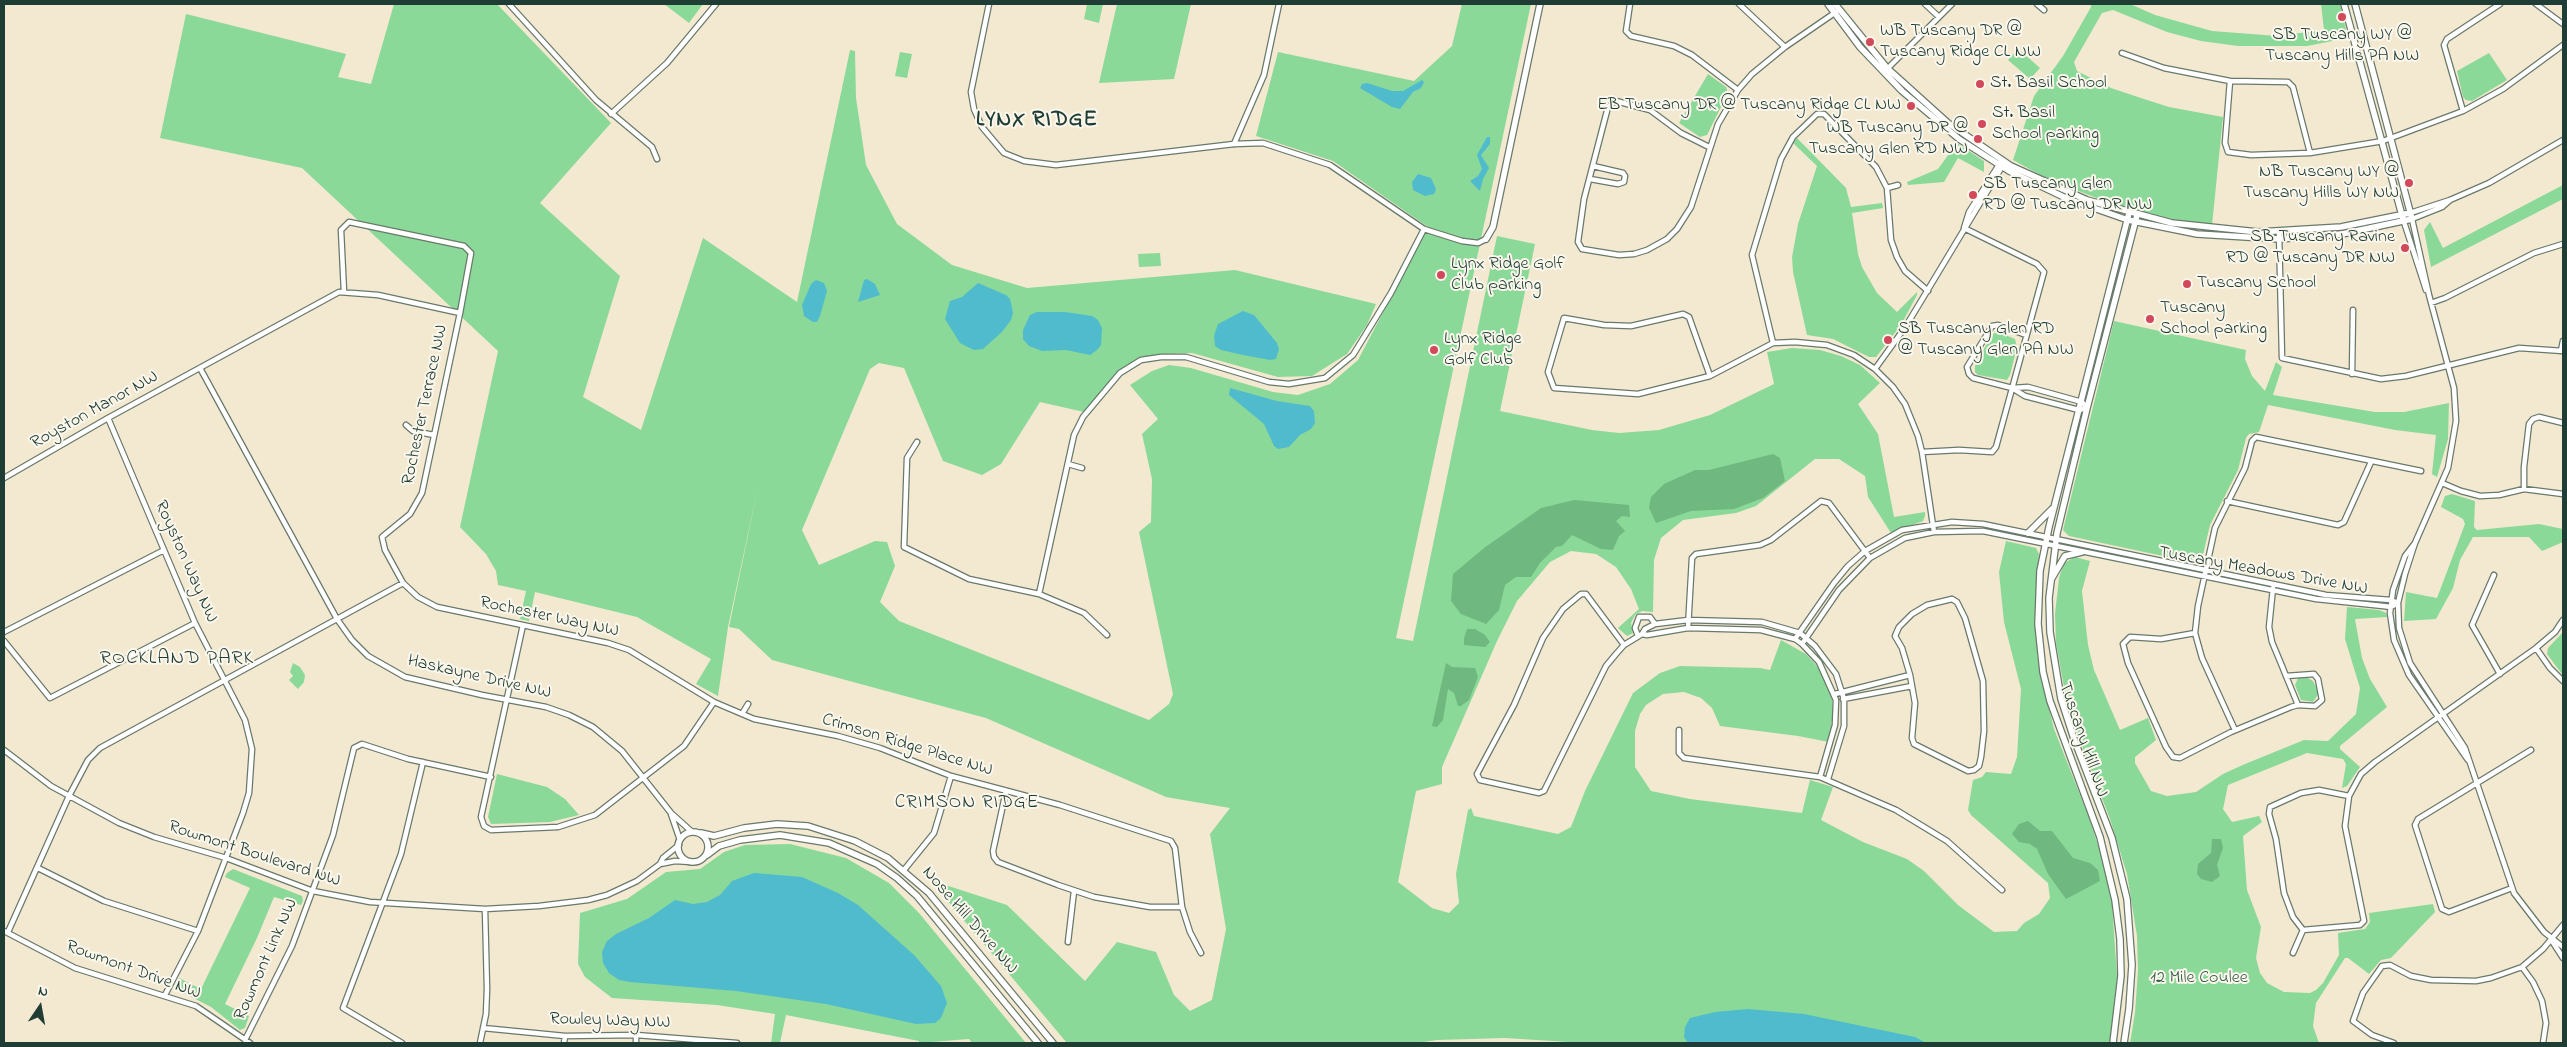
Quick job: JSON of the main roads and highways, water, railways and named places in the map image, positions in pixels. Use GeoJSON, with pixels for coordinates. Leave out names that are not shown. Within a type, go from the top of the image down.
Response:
{"type":"FeatureCollection","features":[{"type":"Feature","properties":{"kind":"water"},"geometry":{"type":"Polygon","coordinates":[[[1422,80],[1424,82],[1421,88],[1413,92],[1400,109],[1392,107],[1360,88],[1362,84],[1367,83],[1392,91],[1403,91],[1422,80]]]}},
{"type":"Feature","properties":{"kind":"water"},"geometry":{"type":"Polygon","coordinates":[[[1487,137],[1490,137],[1490,144],[1481,155],[1489,168],[1483,179],[1480,191],[1470,181],[1478,176],[1482,169],[1477,155],[1487,137]]]}},
{"type":"Feature","properties":{"kind":"water"},"geometry":{"type":"Polygon","coordinates":[[[1418,174],[1431,178],[1436,189],[1434,194],[1425,196],[1413,190],[1412,182],[1418,174]]]}},
{"type":"Feature","properties":{"kind":"water"},"geometry":{"type":"Polygon","coordinates":[[[867,279],[875,284],[880,295],[858,302],[864,280],[867,279]]]}},
{"type":"Feature","properties":{"kind":"water"},"geometry":{"type":"Polygon","coordinates":[[[816,280],[824,283],[827,291],[820,316],[817,322],[813,322],[804,316],[802,305],[811,284],[816,280]]]}},
{"type":"Feature","properties":{"kind":"water"},"geometry":{"type":"Polygon","coordinates":[[[978,283],[1006,295],[1010,299],[1013,313],[1011,320],[1002,332],[983,349],[974,350],[960,343],[945,319],[950,301],[962,297],[978,283]]]}},
{"type":"Feature","properties":{"kind":"water"},"geometry":{"type":"Polygon","coordinates":[[[1243,311],[1254,315],[1277,343],[1279,349],[1276,359],[1270,360],[1243,355],[1221,350],[1215,346],[1214,336],[1218,324],[1243,311]]]}},
{"type":"Feature","properties":{"kind":"water"},"geometry":{"type":"Polygon","coordinates":[[[1037,312],[1065,312],[1092,316],[1098,320],[1102,328],[1101,345],[1090,355],[1066,350],[1042,351],[1029,346],[1023,339],[1023,330],[1030,315],[1037,312]]]}},
{"type":"Feature","properties":{"kind":"water"},"geometry":{"type":"Polygon","coordinates":[[[1230,388],[1277,401],[1310,406],[1314,411],[1315,423],[1311,429],[1300,435],[1289,447],[1278,449],[1274,446],[1264,424],[1229,395],[1230,388]]]}},
{"type":"Feature","properties":{"kind":"water"},"geometry":{"type":"Polygon","coordinates":[[[754,873],[802,877],[838,893],[858,905],[914,955],[941,986],[947,1003],[941,1018],[935,1023],[916,1024],[826,1004],[736,991],[630,982],[619,980],[609,973],[603,963],[602,952],[607,941],[616,934],[649,918],[675,900],[693,904],[707,902],[720,895],[732,881],[754,873]]]}},
{"type":"Feature","properties":{"kind":"water"},"geometry":{"type":"Polygon","coordinates":[[[1748,1009],[1804,1014],[1915,1037],[1926,1043],[1688,1043],[1684,1037],[1685,1027],[1690,1018],[1715,1012],[1748,1009]]]}},
{"type":"Feature","properties":{"kind":"place","name":"SB Tuscany WY @ Tuscany Hills PA NW"},"geometry":{"type":"Point","coordinates":[2342,17]}},
{"type":"Feature","properties":{"kind":"place","name":"WB Tuscany DR @ Tuscany Ridge CL NW"},"geometry":{"type":"Point","coordinates":[1870,42]}},
{"type":"Feature","properties":{"kind":"place","name":"St. Basil School"},"geometry":{"type":"Point","coordinates":[1980,84]}},
{"type":"Feature","properties":{"kind":"place","name":"EB Tuscany DR @ Tuscany Ridge CL NW"},"geometry":{"type":"Point","coordinates":[1911,106]}},
{"type":"Feature","properties":{"kind":"place","name":"St. Basil School parking"},"geometry":{"type":"Point","coordinates":[1982,124]}},
{"type":"Feature","properties":{"kind":"place","name":"WB Tuscany DR @ Tuscany Glen RD NW"},"geometry":{"type":"Point","coordinates":[1978,139]}},
{"type":"Feature","properties":{"kind":"place","name":"NB Tuscany WY @ Tuscany Hills WY NW"},"geometry":{"type":"Point","coordinates":[2409,183]}},
{"type":"Feature","properties":{"kind":"place","name":"SB Tuscany Glen RD @ Tuscany DR NW"},"geometry":{"type":"Point","coordinates":[1973,195]}},
{"type":"Feature","properties":{"kind":"place","name":"SB Tuscany Ravine RD @ Tuscany DR NW"},"geometry":{"type":"Point","coordinates":[2405,248]}},
{"type":"Feature","properties":{"kind":"place","name":"Lynx Ridge Golf Club parking"},"geometry":{"type":"Point","coordinates":[1441,275]}},
{"type":"Feature","properties":{"kind":"place","name":"Tuscany School"},"geometry":{"type":"Point","coordinates":[2187,284]}},
{"type":"Feature","properties":{"kind":"place","name":"Tuscany School parking"},"geometry":{"type":"Point","coordinates":[2150,319]}},
{"type":"Feature","properties":{"kind":"place","name":"SB Tuscany Glen RD @ Tuscany Glen PA NW"},"geometry":{"type":"Point","coordinates":[1888,340]}},
{"type":"Feature","properties":{"kind":"place","name":"Lynx Ridge Golf Club"},"geometry":{"type":"Point","coordinates":[1434,350]}},
{"type":"Feature","properties":{"kind":"district","name":"LYNX RIDGE"},"geometry":{"type":"Point","coordinates":[1037,121]}},
{"type":"Feature","properties":{"kind":"district","name":"ROCKLAND PARK"},"geometry":{"type":"Point","coordinates":[177,660]}},
{"type":"Feature","properties":{"kind":"district","name":"CRIMSON RIDGE"},"geometry":{"type":"Point","coordinates":[967,804]}},
{"type":"Feature","properties":{"kind":"park label","name":"12 Mile Coulee"},"geometry":{"type":"Point","coordinates":[2199,979]}}]}
